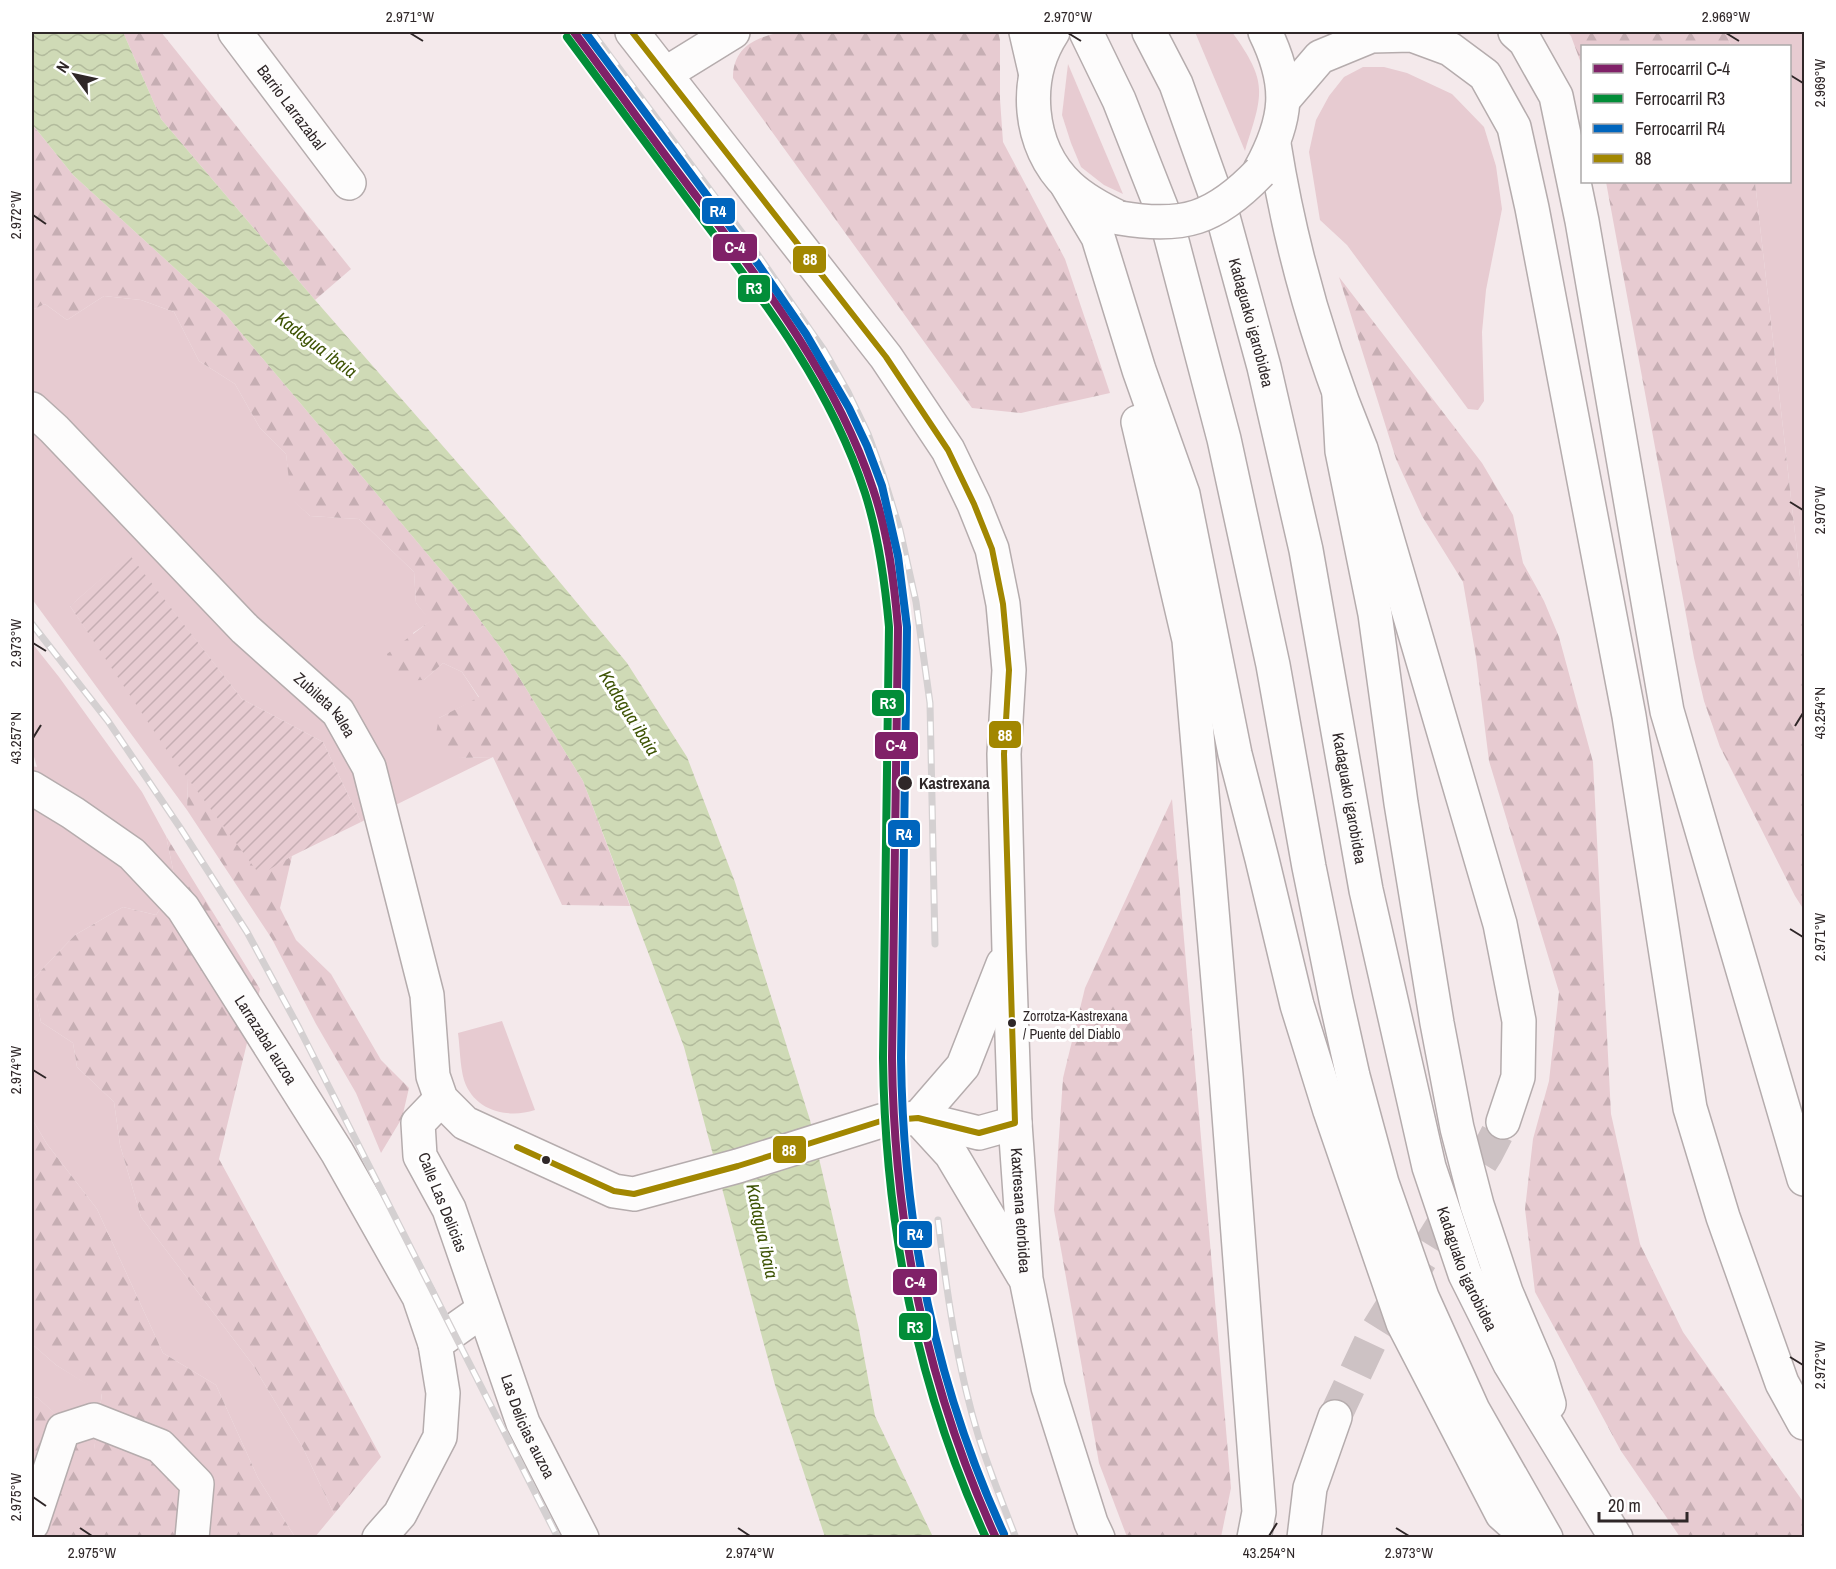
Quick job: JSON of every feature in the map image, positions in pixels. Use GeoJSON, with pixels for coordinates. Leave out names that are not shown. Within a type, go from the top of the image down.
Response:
{"type":"FeatureCollection","features":[{"type":"Feature","properties":{"kind":"main road","name":"Barrio Larrazabal"},"geometry":{"type":"LineString","coordinates":[[235,32],[349,183]]}},
{"type":"Feature","properties":{"kind":"main road"},"geometry":{"type":"LineString","coordinates":[[665,74],[693,42],[733,32]]}},
{"type":"Feature","properties":{"kind":"main road"},"geometry":{"type":"LineString","coordinates":[[1026,32],[1035,71]]}},
{"type":"Feature","properties":{"kind":"main road"},"geometry":{"type":"LineString","coordinates":[[1053,32],[1044,45],[1035,71],[1033,102],[1037,132],[1049,160],[1098,237],[1139,370],[1183,494],[1235,754],[1263,859],[1297,1005],[1330,1111],[1402,1323],[1503,1514],[1529,1538]]}},
{"type":"Feature","properties":{"kind":"main road"},"geometry":{"type":"LineString","coordinates":[[1086,32],[1119,100],[1167,222],[1219,416],[1273,665],[1309,867],[1336,1000],[1353,1076],[1382,1183],[1422,1297],[1473,1410],[1546,1538]]}},
{"type":"Feature","properties":{"kind":"main road","name":"Kadaguako igarobidea"},"geometry":{"type":"LineString","coordinates":[[1149,32],[1176,84],[1222,213],[1264,367],[1306,550],[1366,890],[1429,1167],[1465,1274],[1510,1364],[1616,1538]]}},
{"type":"Feature","properties":{"kind":"main road"},"geometry":{"type":"LineString","coordinates":[[1067,185],[1092,204],[1120,218],[1151,223],[1182,221],[1212,211],[1238,195],[1267,158],[1281,122],[1284,99],[1279,64],[1265,32]]}},
{"type":"Feature","properties":{"kind":"main road"},"geometry":{"type":"LineString","coordinates":[[1515,32],[1525,41],[1556,96],[1582,221],[1667,711],[1804,1179]]}},
{"type":"Feature","properties":{"kind":"main road"},"geometry":{"type":"LineString","coordinates":[[1284,99],[1320,57],[1371,36],[1412,35],[1450,49],[1485,75],[1514,127],[1532,208],[1629,716],[1690,1108],[1723,1217],[1782,1383],[1804,1423]]}},
{"type":"Feature","properties":{"kind":"main road","name":"Kaxtresana etorbidea"},"geometry":{"type":"LineString","coordinates":[[639,40],[886,357],[948,450],[974,504],[992,549],[1003,604],[1009,670],[1004,754],[1009,950],[1015,1123],[1026,1279],[1048,1387],[1091,1523],[1098,1538]]}},
{"type":"Feature","properties":{"kind":"main road"},"geometry":{"type":"LineString","coordinates":[[1267,158],[1289,225],[1307,299],[1339,396],[1360,449],[1500,924],[1519,1021],[1518,1077],[1503,1122]]}},
{"type":"Feature","properties":{"kind":"main road"},"geometry":{"type":"LineString","coordinates":[[1139,370],[1138,421],[1189,640],[1225,1063],[1258,1512],[1254,1538]]}},
{"type":"Feature","properties":{"kind":"main road"},"geometry":{"type":"LineString","coordinates":[[1339,396],[1342,451],[1375,614],[1401,803],[1437,1023],[1457,1128],[1502,1281],[1538,1367],[1566,1458]]}},
{"type":"Feature","properties":{"kind":"main road","name":"Zubileta kalea"},"geometry":{"type":"LineString","coordinates":[[32,409],[54,429],[245,629],[338,712],[369,767],[427,995],[433,1076],[441,1099]]}},
{"type":"Feature","properties":{"kind":"main road","name":"Larrazabal auzoa"},"geometry":{"type":"LineString","coordinates":[[32,788],[73,813],[132,855],[183,908],[337,1152],[419,1297],[435,1344],[442,1393],[440,1437],[400,1514],[379,1538]]}},
{"type":"Feature","properties":{"kind":"main road"},"geometry":{"type":"LineString","coordinates":[[918,1118],[963,1066],[1009,950]]}},
{"type":"Feature","properties":{"kind":"main road"},"geometry":{"type":"LineString","coordinates":[[441,1099],[465,1123],[614,1191],[634,1194],[738,1166],[881,1120],[918,1118],[979,1133],[1015,1123]]}},
{"type":"Feature","properties":{"kind":"main road","name":"Calle Las Delicias"},"geometry":{"type":"LineString","coordinates":[[441,1099],[418,1123],[420,1156],[449,1209],[483,1310]]}},
{"type":"Feature","properties":{"kind":"main road"},"geometry":{"type":"LineString","coordinates":[[918,1118],[951,1154],[1026,1279]]}},
{"type":"Feature","properties":{"kind":"main road"},"geometry":{"type":"LineString","coordinates":[[435,1344],[483,1310]]}},
{"type":"Feature","properties":{"kind":"main road","name":"Las Delicias auzoa"},"geometry":{"type":"LineString","coordinates":[[483,1310],[523,1424],[582,1538]]}},
{"type":"Feature","properties":{"kind":"main road"},"geometry":{"type":"LineString","coordinates":[[1304,1538],[1310,1488],[1335,1418]]}},
{"type":"Feature","properties":{"kind":"main road"},"geometry":{"type":"LineString","coordinates":[[32,1524],[63,1430],[94,1420],[160,1446],[196,1484],[192,1538]]}},
{"type":"Feature","properties":{"kind":"green space"},"geometry":{"type":"Polygon","coordinates":[[[123,32],[161,32],[351,269],[315,300],[161,119],[123,32]]]}},
{"type":"Feature","properties":{"kind":"green space"},"geometry":{"type":"Polygon","coordinates":[[[781,32],[998,32],[1003,142],[1065,259],[1110,393],[1021,413],[972,408],[733,78],[737,59],[747,46],[754,41],[781,32]]]}},
{"type":"Feature","properties":{"kind":"green space"},"geometry":{"type":"Polygon","coordinates":[[[1195,32],[1232,32],[1252,64],[1257,77],[1259,102],[1245,151],[1195,32]]]}},
{"type":"Feature","properties":{"kind":"green space"},"geometry":{"type":"Polygon","coordinates":[[[1567,32],[1726,32],[1731,45],[1581,45],[1581,63],[1571,36],[1567,32]]]}},
{"type":"Feature","properties":{"kind":"green space"},"geometry":{"type":"Polygon","coordinates":[[[1726,32],[1804,32],[1804,596],[1755,183],[1791,183],[1791,45],[1731,45],[1726,32]]]}},
{"type":"Feature","properties":{"kind":"green space"},"geometry":{"type":"Polygon","coordinates":[[[1068,64],[1123,194],[1104,185],[1081,167],[1062,115],[1068,64]]]}},
{"type":"Feature","properties":{"kind":"green space"},"geometry":{"type":"Polygon","coordinates":[[[1363,67],[1384,67],[1407,73],[1452,94],[1484,127],[1496,166],[1502,209],[1486,290],[1482,332],[1484,401],[1478,410],[1468,409],[1347,245],[1320,220],[1309,152],[1316,120],[1329,96],[1344,77],[1363,67]]]}},
{"type":"Feature","properties":{"kind":"green space"},"geometry":{"type":"Polygon","coordinates":[[[32,124],[73,175],[226,315],[456,588],[503,651],[583,781],[630,906],[562,905],[493,757],[460,758],[433,749],[439,718],[479,697],[462,672],[443,663],[424,680],[393,681],[387,654],[430,621],[416,603],[414,572],[359,519],[310,516],[291,499],[286,454],[260,428],[235,384],[199,361],[174,312],[141,300],[104,296],[67,320],[45,304],[32,310],[32,124]]]}},
{"type":"Feature","properties":{"kind":"green space"},"geometry":{"type":"Polygon","coordinates":[[[1606,183],[1755,183],[1804,596],[1804,910],[1720,747],[1704,701],[1694,658],[1606,183]]]}},
{"type":"Feature","properties":{"kind":"green space"},"geometry":{"type":"Polygon","coordinates":[[[1339,277],[1482,463],[1513,515],[1523,563],[1544,601],[1559,637],[1593,762],[1611,1114],[1640,1244],[1683,1332],[1804,1503],[1804,1537],[1680,1537],[1621,1451],[1535,1292],[1525,1209],[1533,1139],[1549,1081],[1559,992],[1489,761],[1476,657],[1463,582],[1422,516],[1396,459],[1339,277]]]}},
{"type":"Feature","properties":{"kind":"green space"},"geometry":{"type":"Polygon","coordinates":[[[104,296],[141,300],[174,312],[199,361],[235,384],[260,428],[286,454],[292,499],[310,516],[359,519],[414,572],[416,603],[431,621],[413,633],[424,680],[443,663],[462,672],[479,698],[439,718],[460,758],[493,757],[361,822],[323,742],[242,699],[129,555],[70,606],[188,778],[187,810],[32,599],[32,310],[45,304],[67,320],[104,296]]]}},
{"type":"Feature","properties":{"kind":"green space"},"geometry":{"type":"Polygon","coordinates":[[[129,554],[242,699],[323,742],[361,822],[292,856],[260,875],[168,752],[70,606],[129,554]]]}},
{"type":"Feature","properties":{"kind":"green space"},"geometry":{"type":"Polygon","coordinates":[[[32,643],[142,792],[166,836],[176,884],[156,915],[123,907],[75,935],[32,980],[32,766],[37,767],[32,750],[32,643]]]}},
{"type":"Feature","properties":{"kind":"green space"},"geometry":{"type":"Polygon","coordinates":[[[188,778],[260,874],[292,856],[280,908],[296,940],[331,974],[381,1060],[409,1088],[402,1118],[381,1153],[356,1093],[316,1024],[272,939],[187,810],[188,778]]]}},
{"type":"Feature","properties":{"kind":"green space"},"geometry":{"type":"Polygon","coordinates":[[[1172,799],[1231,1488],[1221,1537],[1127,1537],[1099,1463],[1054,1210],[1063,1078],[1085,988],[1172,799]]]}},
{"type":"Feature","properties":{"kind":"green space"},"geometry":{"type":"Polygon","coordinates":[[[166,836],[260,989],[219,1159],[381,1457],[334,1514],[303,1448],[253,1365],[141,1217],[120,1145],[114,1102],[77,1067],[73,1043],[41,1022],[32,980],[75,935],[123,907],[156,915],[176,884],[166,836]]]}},
{"type":"Feature","properties":{"kind":"green space"},"geometry":{"type":"Polygon","coordinates":[[[32,980],[41,1022],[73,1043],[77,1067],[114,1102],[120,1145],[141,1217],[253,1365],[303,1448],[334,1514],[315,1537],[295,1537],[258,1478],[216,1385],[163,1353],[97,1209],[47,1144],[32,1119],[32,980]]]}},
{"type":"Feature","properties":{"kind":"green space"},"geometry":{"type":"Polygon","coordinates":[[[502,1021],[535,1110],[525,1113],[503,1113],[493,1110],[476,1099],[464,1080],[458,1033],[502,1021]]]}},
{"type":"Feature","properties":{"kind":"green space"},"geometry":{"type":"Polygon","coordinates":[[[32,1119],[47,1144],[97,1209],[163,1353],[216,1385],[258,1478],[295,1537],[32,1537],[32,1396],[38,1398],[94,1449],[102,1394],[56,1365],[32,1344],[32,1119]]]}},
{"type":"Feature","properties":{"kind":"green space"},"geometry":{"type":"Polygon","coordinates":[[[32,1344],[56,1365],[102,1393],[94,1450],[38,1398],[32,1396],[32,1344]]]}},
{"type":"Feature","properties":{"kind":"water","name":"Kadagua ibaia"},"geometry":{"type":"Polygon","coordinates":[[[32,32],[123,32],[161,119],[315,300],[519,533],[627,663],[687,757],[735,882],[810,1120],[859,1329],[875,1416],[933,1537],[825,1537],[775,1385],[684,1047],[583,781],[503,651],[456,588],[226,315],[73,175],[32,124],[32,32]]]}},
{"type":"Feature","properties":{"kind":"tunnel"},"geometry":{"type":"LineString","coordinates":[[1335,1417],[1371,1340],[1487,1153],[1503,1122]]}},
{"type":"Feature","properties":{"kind":"railway"},"geometry":{"type":"LineString","coordinates":[[592,32],[749,242],[824,350],[868,434],[900,530],[916,602],[930,703],[935,944]]}},
{"type":"Feature","properties":{"kind":"railway"},"geometry":{"type":"LineString","coordinates":[[32,624],[108,721],[247,932],[299,1028],[558,1538]]}},
{"type":"Feature","properties":{"kind":"railway"},"geometry":{"type":"LineString","coordinates":[[938,1220],[949,1303],[971,1411],[983,1451],[1016,1538]]}},
{"type":"Feature","properties":{"kind":"rail line","name":"C-4"},"geometry":{"type":"LineString","coordinates":[[574,32],[743,259],[818,369],[857,448],[883,523],[890,557],[898,627],[892,1058],[899,1182],[919,1304],[933,1364],[951,1423],[996,1538]]}},
{"type":"Feature","properties":{"kind":"rail line","name":"R4"},"geometry":{"type":"LineString","coordinates":[[585,32],[758,264],[806,334],[849,408],[882,486],[898,556],[907,627],[901,1058],[908,1181],[927,1302],[942,1361],[959,1420],[1004,1534]]}},
{"type":"Feature","properties":{"kind":"rail line","name":"R3"},"geometry":{"type":"LineString","coordinates":[[567,37],[751,284],[796,350],[835,419],[851,455],[870,510],[881,560],[889,627],[883,1058],[890,1181],[909,1303],[924,1363],[941,1422],[986,1538]]}},
{"type":"Feature","properties":{"kind":"transit line","name":"88"},"geometry":{"type":"LineString","coordinates":[[517,1147],[614,1191],[634,1194],[738,1166],[881,1121],[918,1118],[979,1133],[1015,1123],[1004,754],[1009,670],[1003,604],[992,549],[974,504],[948,450],[886,357],[632,32]]}},
{"type":"Feature","properties":{"kind":"place","name":"Kastrexana"},"geometry":{"type":"Point","coordinates":[905,783]}},
{"type":"Feature","properties":{"kind":"place","name":"Zorrotza-Kastrexana / Puente del Diablo"},"geometry":{"type":"Point","coordinates":[1012,1023]}}]}
